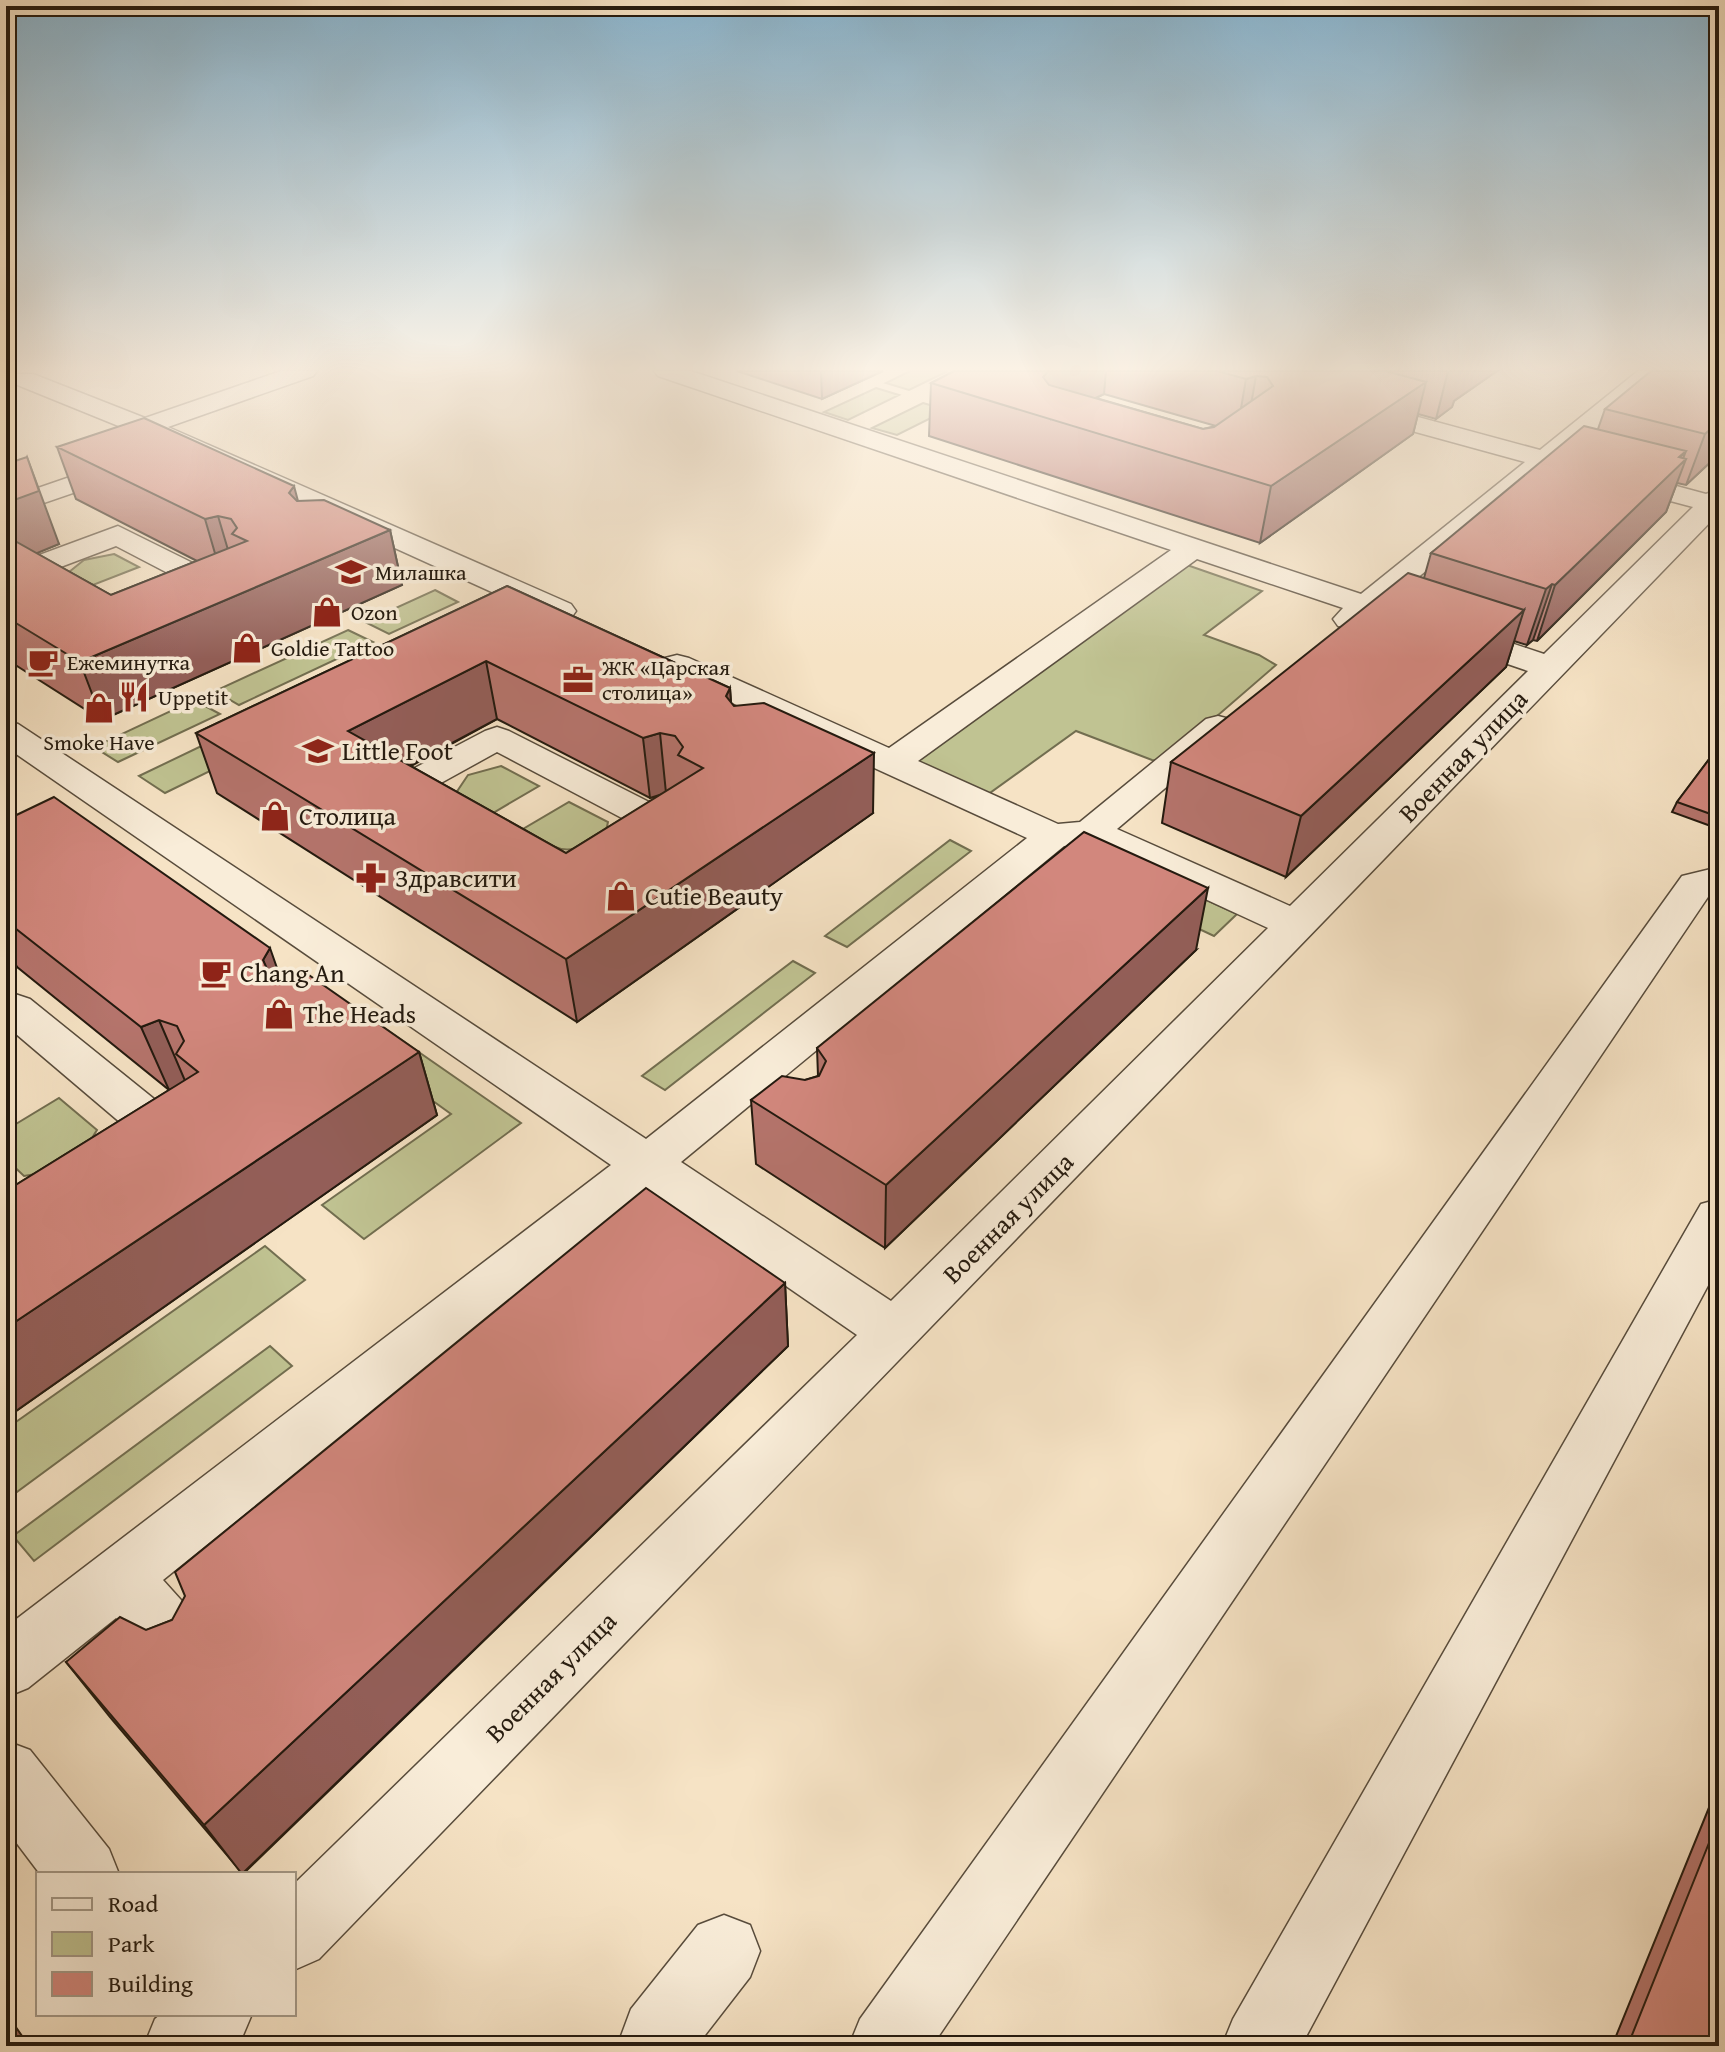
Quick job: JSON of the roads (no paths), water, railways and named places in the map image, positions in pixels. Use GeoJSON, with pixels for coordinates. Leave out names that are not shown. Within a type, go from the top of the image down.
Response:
{"type":"FeatureCollection","features":[{"type":"Feature","properties":{"kind":"street"},"geometry":{"type":"LineString","coordinates":[[6,508],[98,467]]}},
{"type":"Feature","properties":{"kind":"street"},"geometry":{"type":"LineString","coordinates":[[255,467],[369,526],[590,625]]}},
{"type":"Feature","properties":{"kind":"street"},"geometry":{"type":"LineString","coordinates":[[951,467],[1550,667]]}},
{"type":"Feature","properties":{"kind":"street"},"geometry":{"type":"LineString","coordinates":[[1328,635],[1535,467]]}},
{"type":"Feature","properties":{"kind":"street"},"geometry":{"type":"LineString","coordinates":[[1577,467],[1716,500]]}},
{"type":"Feature","properties":{"kind":"street"},"geometry":{"type":"LineString","coordinates":[[1505,491],[1540,501]]}},
{"type":"Feature","properties":{"kind":"street","name":"Военная улица"},"geometry":{"type":"LineString","coordinates":[[296,1932],[895,1332],[1716,500]]}},
{"type":"Feature","properties":{"kind":"street"},"geometry":{"type":"LineString","coordinates":[[337,539],[369,526]]}},
{"type":"Feature","properties":{"kind":"street"},"geometry":{"type":"LineString","coordinates":[[79,601],[26,570],[118,535],[227,585],[231,595],[191,612]]}},
{"type":"Feature","properties":{"kind":"street"},"geometry":{"type":"LineString","coordinates":[[892,763],[1193,548]]}},
{"type":"Feature","properties":{"kind":"street"},"geometry":{"type":"LineString","coordinates":[[646,651],[892,763],[1297,925]]}},
{"type":"Feature","properties":{"kind":"street"},"geometry":{"type":"LineString","coordinates":[[6,1666],[647,1164],[761,1101],[1072,834],[1236,712]]}},
{"type":"Feature","properties":{"kind":"street"},"geometry":{"type":"LineString","coordinates":[[771,742],[802,722]]}},
{"type":"Feature","properties":{"kind":"street"},"geometry":{"type":"LineString","coordinates":[[6,731],[360,993],[647,1164],[895,1332]]}},
{"type":"Feature","properties":{"kind":"street"},"geometry":{"type":"LineString","coordinates":[[457,821],[403,789],[497,738],[658,812],[614,840]]}},
{"type":"Feature","properties":{"kind":"street"},"geometry":{"type":"LineString","coordinates":[[887,2046],[1696,885],[1719,879]]}},
{"type":"Feature","properties":{"kind":"street"},"geometry":{"type":"LineString","coordinates":[[6,1014],[15,1009],[168,1113],[112,1148]]}},
{"type":"Feature","properties":{"kind":"street"},"geometry":{"type":"LineString","coordinates":[[1260,2046],[1719,1218]]}},
{"type":"Feature","properties":{"kind":"street"},"geometry":{"type":"LineString","coordinates":[[120,1577],[186,1652]]}},
{"type":"Feature","properties":{"kind":"street"},"geometry":{"type":"LineString","coordinates":[[6,1774],[82,1872]]}},
{"type":"Feature","properties":{"kind":"street"},"geometry":{"type":"LineString","coordinates":[[667,2046],[658,2036],[724,1951]]}},
{"type":"Feature","properties":{"kind":"place","name":"Милашка"},"geometry":{"type":"Point","coordinates":[351,572]}},
{"type":"Feature","properties":{"kind":"place","name":"Ozon"},"geometry":{"type":"Point","coordinates":[327,612]}},
{"type":"Feature","properties":{"kind":"place","name":"Goldie Tattoo"},"geometry":{"type":"Point","coordinates":[247,648]}},
{"type":"Feature","properties":{"kind":"place","name":"Ежеминутка"},"geometry":{"type":"Point","coordinates":[43,662]}},
{"type":"Feature","properties":{"kind":"place","name":"ЖК «Царская столица»"},"geometry":{"type":"Point","coordinates":[578,680]}},
{"type":"Feature","properties":{"kind":"place","name":"Uppetit"},"geometry":{"type":"Point","coordinates":[134,697]}},
{"type":"Feature","properties":{"kind":"place","name":"Smoke Have"},"geometry":{"type":"Point","coordinates":[99,708]}},
{"type":"Feature","properties":{"kind":"place","name":"Little Foot"},"geometry":{"type":"Point","coordinates":[318,751]}},
{"type":"Feature","properties":{"kind":"place","name":"Столица"},"geometry":{"type":"Point","coordinates":[275,816]}},
{"type":"Feature","properties":{"kind":"place","name":"Здравсити"},"geometry":{"type":"Point","coordinates":[371,878]}},
{"type":"Feature","properties":{"kind":"place","name":"Cutie Beauty"},"geometry":{"type":"Point","coordinates":[621,896]}},
{"type":"Feature","properties":{"kind":"place","name":"Chang An"},"geometry":{"type":"Point","coordinates":[216,973]}},
{"type":"Feature","properties":{"kind":"place","name":"The Heads"},"geometry":{"type":"Point","coordinates":[279,1014]}}]}
